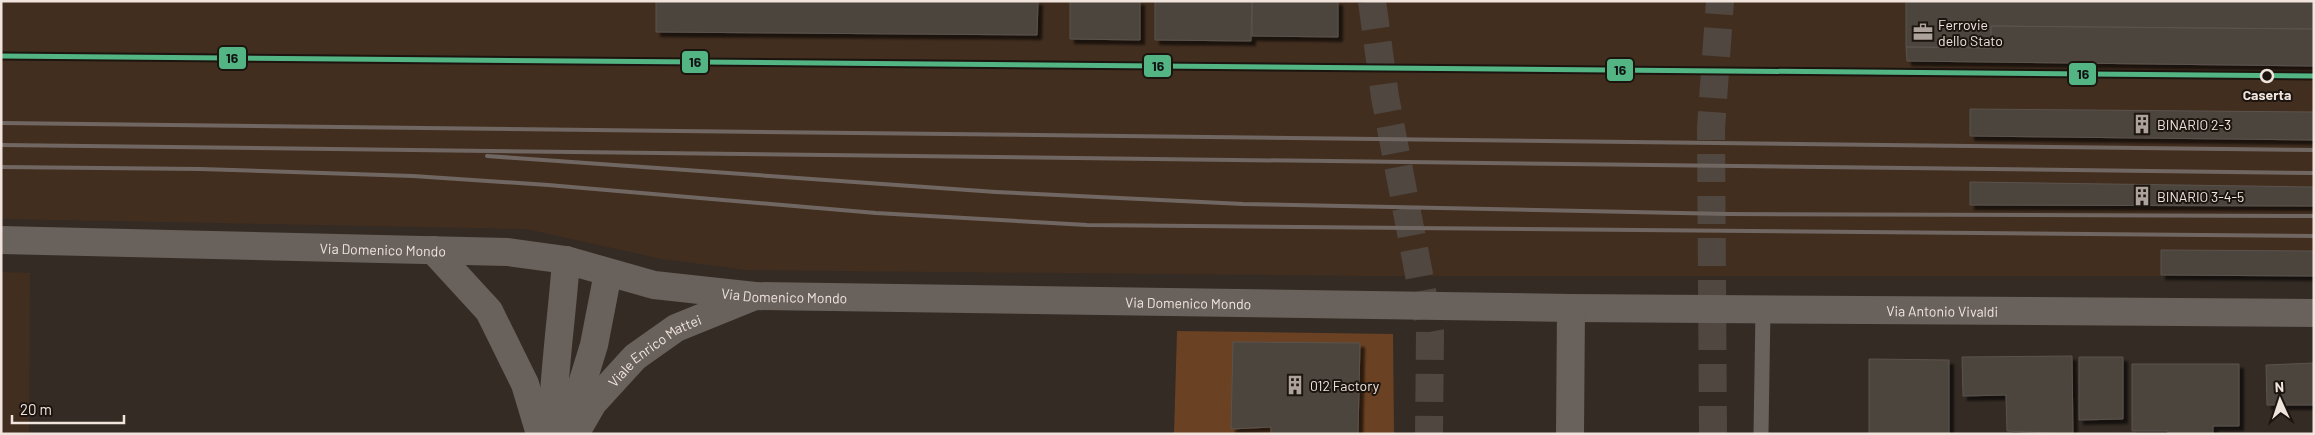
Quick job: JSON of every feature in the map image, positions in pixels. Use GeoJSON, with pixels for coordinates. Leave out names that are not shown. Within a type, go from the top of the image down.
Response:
{"type":"FeatureCollection","features":[{"type":"Feature","properties":{"kind":"street","name":"Via Domenico Mondo"},"geometry":{"type":"LineString","coordinates":[[1,240],[508,252],[566,260],[654,285],[755,296],[1571,308]]}},
{"type":"Feature","properties":{"kind":"street"},"geometry":{"type":"LineString","coordinates":[[433,250],[489,310],[525,384],[540,434]]}},
{"type":"Feature","properties":{"kind":"street"},"geometry":{"type":"LineString","coordinates":[[552,434],[555,360],[562,319],[566,260]]}},
{"type":"Feature","properties":{"kind":"street","name":"Viale Enrico Mattei"},"geometry":{"type":"LineString","coordinates":[[566,434],[594,345],[608,273]]}},
{"type":"Feature","properties":{"kind":"street","name":"Viale Enrico Mattei"},"geometry":{"type":"LineString","coordinates":[[575,434],[593,403],[635,357],[676,328],[755,296]]}},
{"type":"Feature","properties":{"kind":"street"},"geometry":{"type":"LineString","coordinates":[[1570,434],[1571,308]]}},
{"type":"Feature","properties":{"kind":"street","name":"Via Antonio Vivaldi"},"geometry":{"type":"LineString","coordinates":[[1571,308],[2314,313]]}},
{"type":"Feature","properties":{"kind":"lane"},"geometry":{"type":"LineString","coordinates":[[1761,434],[1762,309]]}},
{"type":"Feature","properties":{"kind":"shaded area"},"geometry":{"type":"Polygon","coordinates":[[[1,1],[2314,1],[2314,276],[1365,276],[746,270],[662,259],[526,229],[1,219],[1,1]]]}},
{"type":"Feature","properties":{"kind":"shaded area"},"geometry":{"type":"Polygon","coordinates":[[[1,272],[30,273],[29,434],[1,434],[1,272]]]}},
{"type":"Feature","properties":{"kind":"shaded area"},"geometry":{"type":"Polygon","coordinates":[[[1177,331],[1393,334],[1394,434],[1174,434],[1177,331]]]}},
{"type":"Feature","properties":{"kind":"building"},"geometry":{"type":"Polygon","coordinates":[[[656,1],[1038,1],[1037,35],[656,32],[656,1]]]}},
{"type":"Feature","properties":{"kind":"building"},"geometry":{"type":"Polygon","coordinates":[[[1070,1],[1140,1],[1140,40],[1070,39],[1070,1]]]}},
{"type":"Feature","properties":{"kind":"building"},"geometry":{"type":"Polygon","coordinates":[[[1155,1],[1252,1],[1251,41],[1155,40],[1155,1]]]}},
{"type":"Feature","properties":{"kind":"building"},"geometry":{"type":"Polygon","coordinates":[[[1252,1],[1338,1],[1338,37],[1252,36],[1252,1]]]}},
{"type":"Feature","properties":{"kind":"building"},"geometry":{"type":"Polygon","coordinates":[[[1906,1],[2314,1],[2314,29],[1991,26],[1991,48],[1906,47],[1906,1]]]}},
{"type":"Feature","properties":{"kind":"building"},"geometry":{"type":"Polygon","coordinates":[[[1991,26],[2314,29],[2314,66],[1907,61],[1906,47],[1991,48],[1991,26]]]}},
{"type":"Feature","properties":{"kind":"building","name":"BINARIO 2-3"},"geometry":{"type":"Polygon","coordinates":[[[1970,109],[2314,112],[2314,140],[1970,136],[1970,109]]]}},
{"type":"Feature","properties":{"kind":"building","name":"BINARIO 3-4-5"},"geometry":{"type":"Polygon","coordinates":[[[1970,182],[2314,187],[2314,206],[1970,205],[1970,182]]]}},
{"type":"Feature","properties":{"kind":"building"},"geometry":{"type":"Polygon","coordinates":[[[2161,250],[2314,251],[2314,276],[2161,275],[2161,250]]]}},
{"type":"Feature","properties":{"kind":"building","name":"012 Factory"},"geometry":{"type":"Polygon","coordinates":[[[1233,342],[1360,343],[1358,434],[1271,434],[1271,427],[1231,429],[1233,342]]]}},
{"type":"Feature","properties":{"kind":"building"},"geometry":{"type":"Polygon","coordinates":[[[2072,356],[2073,434],[2007,431],[2006,395],[1963,396],[1962,357],[2072,356]]]}},
{"type":"Feature","properties":{"kind":"building"},"geometry":{"type":"Polygon","coordinates":[[[2079,357],[2123,357],[2123,419],[2079,420],[2079,357]]]}},
{"type":"Feature","properties":{"kind":"building"},"geometry":{"type":"Polygon","coordinates":[[[1869,359],[1949,360],[1949,434],[1869,434],[1869,359]]]}},
{"type":"Feature","properties":{"kind":"building"},"geometry":{"type":"Polygon","coordinates":[[[2314,363],[2314,405],[2267,405],[2266,365],[2314,363]]]}},
{"type":"Feature","properties":{"kind":"building"},"geometry":{"type":"Polygon","coordinates":[[[2132,364],[2239,364],[2239,426],[2213,426],[2213,434],[2168,434],[2168,431],[2132,431],[2132,364]]]}},
{"type":"Feature","properties":{"kind":"tunnel"},"geometry":{"type":"LineString","coordinates":[[1372,1],[1385,97],[1430,332],[1429,434]]}},
{"type":"Feature","properties":{"kind":"tunnel"},"geometry":{"type":"LineString","coordinates":[[1713,434],[1711,128],[1720,1]]}},
{"type":"Feature","properties":{"kind":"railway"},"geometry":{"type":"LineString","coordinates":[[1,123],[2314,150]]}},
{"type":"Feature","properties":{"kind":"railway"},"geometry":{"type":"LineString","coordinates":[[1,145],[2314,173]]}},
{"type":"Feature","properties":{"kind":"railway"},"geometry":{"type":"LineString","coordinates":[[487,156],[996,192],[1243,204],[1728,214],[2314,216]]}},
{"type":"Feature","properties":{"kind":"railway"},"geometry":{"type":"LineString","coordinates":[[1,167],[200,169],[413,176],[548,185],[876,213],[1087,225],[2314,236]]}},
{"type":"Feature","properties":{"kind":"transit line","name":"16"},"geometry":{"type":"LineString","coordinates":[[1,56],[2314,76]]}},
{"type":"Feature","properties":{"kind":"place","name":"Ferrovie dello Stato"},"geometry":{"type":"Point","coordinates":[1923,32]}},
{"type":"Feature","properties":{"kind":"place","name":"Caserta"},"geometry":{"type":"Point","coordinates":[2267,76]}},
{"type":"Feature","properties":{"kind":"place","name":"BINARIO 2-3"},"geometry":{"type":"Point","coordinates":[2142,124]}},
{"type":"Feature","properties":{"kind":"place","name":"BINARIO 3-4-5"},"geometry":{"type":"Point","coordinates":[2142,196]}},
{"type":"Feature","properties":{"kind":"place","name":"012 Factory"},"geometry":{"type":"Point","coordinates":[1295,385]}}]}
